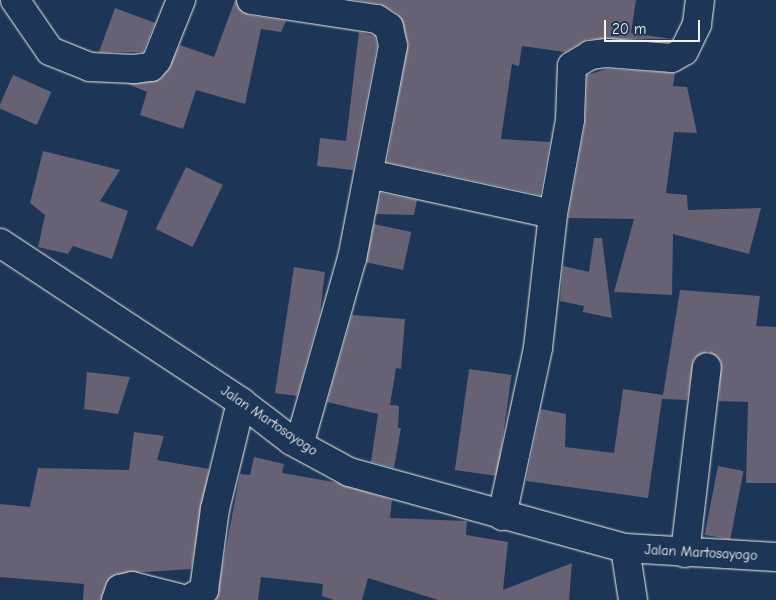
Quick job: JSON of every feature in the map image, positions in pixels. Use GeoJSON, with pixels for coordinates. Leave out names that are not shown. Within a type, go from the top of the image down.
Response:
{"type":"FeatureCollection","features":[{"type":"Feature","properties":{"kind":"street"},"geometry":{"type":"LineString","coordinates":[[15,0],[50,51],[90,67],[134,69],[151,67],[157,60],[181,0]]}},
{"type":"Feature","properties":{"kind":"street"},"geometry":{"type":"LineString","coordinates":[[251,0],[377,19],[389,27],[393,46],[369,174],[338,316],[299,445]]}},
{"type":"Feature","properties":{"kind":"street"},"geometry":{"type":"LineString","coordinates":[[502,516],[538,348],[553,214],[570,120],[572,66],[590,55],[607,53],[672,58],[684,51],[697,24],[700,0]]}},
{"type":"Feature","properties":{"kind":"street"},"geometry":{"type":"LineString","coordinates":[[369,174],[553,214]]}},
{"type":"Feature","properties":{"kind":"street","name":"Jalan Martosayogo"},"geometry":{"type":"LineString","coordinates":[[0,243],[241,402],[299,445],[349,472],[502,516],[625,548],[776,557]]}},
{"type":"Feature","properties":{"kind":"street"},"geometry":{"type":"LineString","coordinates":[[686,553],[707,366]]}},
{"type":"Feature","properties":{"kind":"street"},"geometry":{"type":"LineString","coordinates":[[116,600],[120,589],[132,586],[187,600],[204,590],[215,509],[241,402]]}},
{"type":"Feature","properties":{"kind":"street","name":"Jalan Martosayogo"},"geometry":{"type":"LineString","coordinates":[[625,548],[632,600]]}},
{"type":"Feature","properties":{"kind":"building"},"geometry":{"type":"Polygon","coordinates":[[[235,0],[248,15],[286,21],[281,32],[261,29],[245,104],[196,90],[183,129],[140,115],[147,92],[128,84],[162,78],[180,45],[214,57],[235,0]]]}},
{"type":"Feature","properties":{"kind":"building"},"geometry":{"type":"Polygon","coordinates":[[[356,0],[636,0],[631,33],[672,39],[588,39],[565,52],[522,46],[519,66],[512,64],[501,139],[550,142],[540,195],[387,162],[408,43],[398,14],[380,4],[356,0]]]}},
{"type":"Feature","properties":{"kind":"building"},"geometry":{"type":"Polygon","coordinates":[[[115,8],[155,23],[143,52],[99,52],[115,8]]]}},
{"type":"Feature","properties":{"kind":"building"},"geometry":{"type":"Polygon","coordinates":[[[359,32],[375,36],[377,46],[353,170],[317,166],[320,138],[346,141],[359,32]]]}},
{"type":"Feature","properties":{"kind":"building"},"geometry":{"type":"Polygon","coordinates":[[[607,69],[675,73],[673,86],[687,87],[697,133],[674,132],[666,193],[687,195],[688,210],[761,208],[749,254],[673,234],[672,295],[614,292],[634,219],[568,218],[585,123],[587,75],[607,69]]]}},
{"type":"Feature","properties":{"kind":"building"},"geometry":{"type":"Polygon","coordinates":[[[13,75],[51,92],[37,125],[0,109],[0,104],[13,75]]]}},
{"type":"Feature","properties":{"kind":"building"},"geometry":{"type":"Polygon","coordinates":[[[43,151],[120,170],[100,201],[128,211],[112,259],[73,246],[68,254],[38,247],[45,215],[30,203],[43,151]]]}},
{"type":"Feature","properties":{"kind":"building"},"geometry":{"type":"Polygon","coordinates":[[[186,167],[223,185],[193,247],[156,229],[186,167]]]}},
{"type":"Feature","properties":{"kind":"building"},"geometry":{"type":"Polygon","coordinates":[[[381,193],[417,200],[414,215],[376,214],[381,193]]]}},
{"type":"Feature","properties":{"kind":"building"},"geometry":{"type":"Polygon","coordinates":[[[374,224],[411,232],[403,270],[366,262],[374,224]]]}},
{"type":"Feature","properties":{"kind":"building"},"geometry":{"type":"Polygon","coordinates":[[[594,238],[602,238],[612,318],[583,312],[584,306],[560,301],[563,266],[589,272],[594,238]]]}},
{"type":"Feature","properties":{"kind":"building"},"geometry":{"type":"Polygon","coordinates":[[[294,267],[325,272],[320,313],[297,396],[275,393],[294,267]]]}},
{"type":"Feature","properties":{"kind":"building"},"geometry":{"type":"Polygon","coordinates":[[[680,290],[760,296],[756,326],[776,327],[776,483],[746,483],[748,402],[719,401],[721,361],[708,351],[694,358],[687,400],[662,399],[648,498],[526,481],[541,409],[566,414],[565,447],[614,453],[623,389],[663,395],[680,290]]]}},
{"type":"Feature","properties":{"kind":"building"},"geometry":{"type":"Polygon","coordinates":[[[352,315],[405,319],[401,369],[396,368],[390,405],[399,406],[398,428],[401,428],[394,468],[371,462],[378,414],[327,402],[352,315]]]}},
{"type":"Feature","properties":{"kind":"building"},"geometry":{"type":"Polygon","coordinates":[[[469,369],[512,375],[497,476],[455,470],[469,369]]]}},
{"type":"Feature","properties":{"kind":"building"},"geometry":{"type":"Polygon","coordinates":[[[87,372],[130,377],[118,414],[84,409],[87,372]]]}},
{"type":"Feature","properties":{"kind":"building"},"geometry":{"type":"Polygon","coordinates":[[[134,432],[164,436],[157,460],[209,469],[191,569],[116,574],[106,583],[101,600],[83,600],[84,584],[0,577],[0,504],[30,507],[38,468],[129,470],[134,432]]]}},
{"type":"Feature","properties":{"kind":"building"},"geometry":{"type":"Polygon","coordinates":[[[254,457],[284,464],[282,473],[334,482],[392,500],[390,518],[467,521],[466,535],[508,542],[503,590],[572,563],[569,600],[438,600],[368,578],[362,600],[334,600],[322,596],[323,584],[261,577],[258,600],[216,600],[240,474],[250,475],[254,457]]]}},
{"type":"Feature","properties":{"kind":"building"},"geometry":{"type":"Polygon","coordinates":[[[718,466],[744,471],[730,540],[705,535],[718,466]]]}}]}
